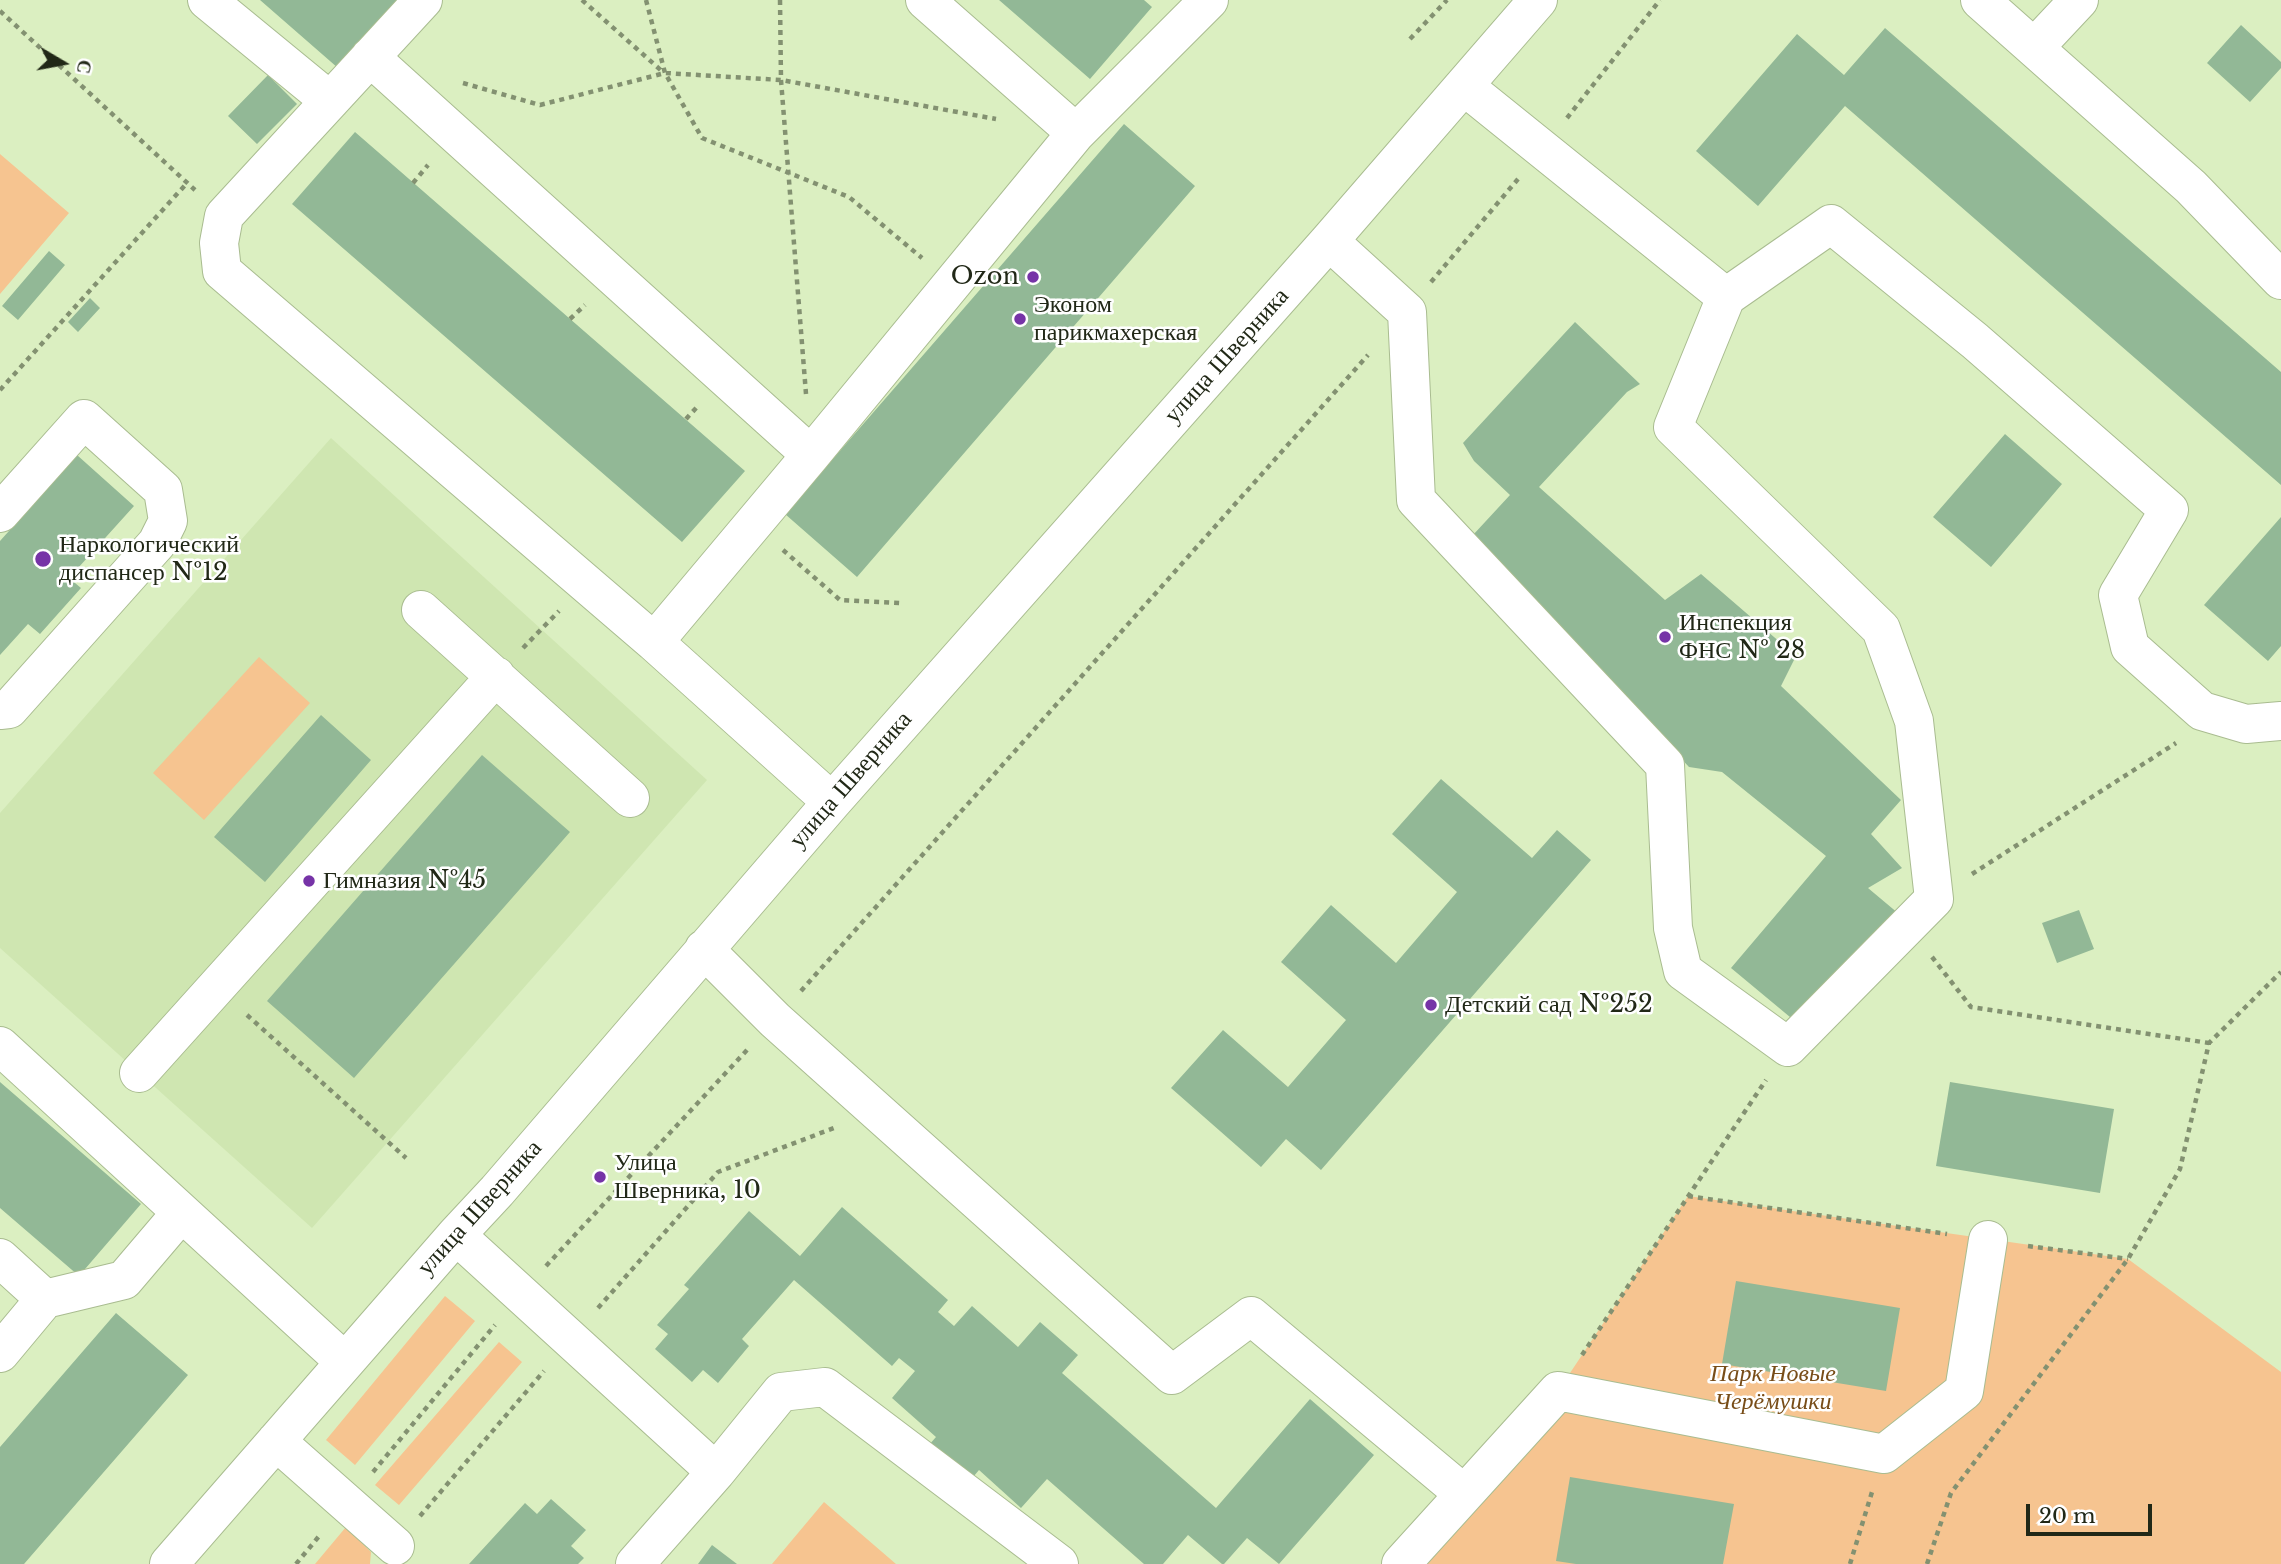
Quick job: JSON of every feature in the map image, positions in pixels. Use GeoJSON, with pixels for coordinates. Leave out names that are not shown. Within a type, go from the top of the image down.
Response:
{"type":"FeatureCollection","features":[{"type":"Feature","properties":{"kind":"street"},"geometry":{"type":"LineString","coordinates":[[207,0],[330,101]]}},
{"type":"Feature","properties":{"kind":"street"},"geometry":{"type":"LineString","coordinates":[[423,0],[224,216],[219,243],[222,271],[654,642],[832,802]]}},
{"type":"Feature","properties":{"kind":"street"},"geometry":{"type":"LineString","coordinates":[[925,0],[1076,133]]}},
{"type":"Feature","properties":{"kind":"street"},"geometry":{"type":"LineString","coordinates":[[654,642],[811,456],[1076,133],[1209,0]]}},
{"type":"Feature","properties":{"kind":"street"},"geometry":{"type":"LineString","coordinates":[[1980,0],[2191,187],[2281,280]]}},
{"type":"Feature","properties":{"kind":"street"},"geometry":{"type":"LineString","coordinates":[[2034,48],[2079,0]]}},
{"type":"Feature","properties":{"kind":"street","name":"улица Шверника"},"geometry":{"type":"LineString","coordinates":[[169,1564],[505,1182],[832,802],[1464,86],[1520,7]]}},
{"type":"Feature","properties":{"kind":"street"},"geometry":{"type":"LineString","coordinates":[[370,57],[811,456]]}},
{"type":"Feature","properties":{"kind":"street"},"geometry":{"type":"LineString","coordinates":[[1464,86],[1726,297]]}},
{"type":"Feature","properties":{"kind":"street"},"geometry":{"type":"LineString","coordinates":[[1328,241],[1407,312],[1416,500],[1665,765],[1674,928],[1683,971],[1788,1047],[1934,899],[1914,721],[1881,629],[1673,427],[1726,297],[1831,224],[1975,341],[2169,510],[2118,595],[2130,647],[2202,711],[2246,724],[2281,721]]}},
{"type":"Feature","properties":{"kind":"street"},"geometry":{"type":"LineString","coordinates":[[0,513],[84,419],[163,490],[168,521],[158,543],[9,709],[0,710]]}},
{"type":"Feature","properties":{"kind":"street"},"geometry":{"type":"LineString","coordinates":[[421,610],[630,798]]}},
{"type":"Feature","properties":{"kind":"street"},"geometry":{"type":"LineString","coordinates":[[139,1073],[496,676]]}},
{"type":"Feature","properties":{"kind":"street"},"geometry":{"type":"LineString","coordinates":[[704,949],[775,1020],[1172,1375],[1251,1316],[1464,1494]]}},
{"type":"Feature","properties":{"kind":"street"},"geometry":{"type":"LineString","coordinates":[[0,1046],[345,1362]]}},
{"type":"Feature","properties":{"kind":"street"},"geometry":{"type":"LineString","coordinates":[[0,1353],[46,1299],[124,1280],[181,1213]]}},
{"type":"Feature","properties":{"kind":"street"},"geometry":{"type":"LineString","coordinates":[[456,1235],[716,1472]]}},
{"type":"Feature","properties":{"kind":"street"},"geometry":{"type":"LineString","coordinates":[[1401,1564],[1558,1391],[1884,1454],[1964,1391],[1988,1240]]}},
{"type":"Feature","properties":{"kind":"street"},"geometry":{"type":"LineString","coordinates":[[0,1258],[46,1299]]}},
{"type":"Feature","properties":{"kind":"street"},"geometry":{"type":"LineString","coordinates":[[635,1564],[716,1472],[781,1392],[825,1387],[1035,1557]]}},
{"type":"Feature","properties":{"kind":"street"},"geometry":{"type":"LineString","coordinates":[[276,1441],[395,1546]]}},
{"type":"Feature","properties":{"kind":"path"},"geometry":{"type":"LineString","coordinates":[[582,0],[665,73]]}},
{"type":"Feature","properties":{"kind":"path"},"geometry":{"type":"LineString","coordinates":[[646,0],[665,73],[702,138],[849,197],[953,283]]}},
{"type":"Feature","properties":{"kind":"path"},"geometry":{"type":"LineString","coordinates":[[780,0],[781,80],[811,456]]}},
{"type":"Feature","properties":{"kind":"path"},"geometry":{"type":"LineString","coordinates":[[1410,38],[1447,0]]}},
{"type":"Feature","properties":{"kind":"path"},"geometry":{"type":"LineString","coordinates":[[296,1564],[521,1294],[775,1020],[1407,312],[1542,149],[1660,0]]}},
{"type":"Feature","properties":{"kind":"path"},"geometry":{"type":"LineString","coordinates":[[0,11],[224,216]]}},
{"type":"Feature","properties":{"kind":"path"},"geometry":{"type":"LineString","coordinates":[[461,83],[540,105],[665,73],[781,80],[1009,121]]}},
{"type":"Feature","properties":{"kind":"path"},"geometry":{"type":"LineString","coordinates":[[0,390],[187,183]]}},
{"type":"Feature","properties":{"kind":"path"},"geometry":{"type":"LineString","coordinates":[[754,523],[839,600],[901,603]]}},
{"type":"Feature","properties":{"kind":"path"},"geometry":{"type":"LineString","coordinates":[[496,676],[585,583]]}},
{"type":"Feature","properties":{"kind":"path"},"geometry":{"type":"LineString","coordinates":[[1934,899],[2218,716]]}},
{"type":"Feature","properties":{"kind":"path"},"geometry":{"type":"LineString","coordinates":[[1908,926],[1971,1007],[2209,1043]]}},
{"type":"Feature","properties":{"kind":"path"},"geometry":{"type":"LineString","coordinates":[[1927,1564],[1951,1493],[2128,1259],[2180,1169],[2209,1043],[2281,972]]}},
{"type":"Feature","properties":{"kind":"path"},"geometry":{"type":"LineString","coordinates":[[215,986],[406,1158]]}},
{"type":"Feature","properties":{"kind":"path"},"geometry":{"type":"LineString","coordinates":[[1558,1391],[1769,1075]]}},
{"type":"Feature","properties":{"kind":"path"},"geometry":{"type":"LineString","coordinates":[[395,1546],[570,1339],[718,1172],[877,1112]]}},
{"type":"Feature","properties":{"kind":"path"},"geometry":{"type":"LineString","coordinates":[[1688,1196],[2128,1259]]}},
{"type":"Feature","properties":{"kind":"path"},"geometry":{"type":"LineString","coordinates":[[1850,1564],[1860,1533]]}},
{"type":"Feature","properties":{"kind":"shaded area","name":"Гимназия №45"},"geometry":{"type":"Polygon","coordinates":[[[331,438],[707,780],[312,1228],[0,948],[0,813],[331,438]]]}},
{"type":"Feature","properties":{"kind":"green space"},"geometry":{"type":"Polygon","coordinates":[[[0,154],[69,213],[0,294],[0,154]]]}},
{"type":"Feature","properties":{"kind":"green space"},"geometry":{"type":"Polygon","coordinates":[[[259,657],[310,703],[204,820],[153,773],[259,657]]]}},
{"type":"Feature","properties":{"kind":"green space","name":"Парк Новые Черёмушки"},"geometry":{"type":"Polygon","coordinates":[[[1688,1196],[2128,1259],[2281,1372],[2281,1564],[1401,1564],[1558,1391],[1688,1196]]]}},
{"type":"Feature","properties":{"kind":"green space"},"geometry":{"type":"Polygon","coordinates":[[[445,1296],[475,1321],[355,1465],[326,1440],[445,1296]]]}},
{"type":"Feature","properties":{"kind":"green space"},"geometry":{"type":"Polygon","coordinates":[[[499,1342],[522,1362],[399,1505],[375,1485],[499,1342]]]}},
{"type":"Feature","properties":{"kind":"green space"},"geometry":{"type":"Polygon","coordinates":[[[824,1502],[896,1564],[772,1564],[824,1502]]]}},
{"type":"Feature","properties":{"kind":"green space"},"geometry":{"type":"Polygon","coordinates":[[[346,1527],[371,1552],[370,1564],[315,1564],[346,1527]]]}},
{"type":"Feature","properties":{"kind":"building"},"geometry":{"type":"Polygon","coordinates":[[[260,0],[397,0],[338,68],[260,0]]]}},
{"type":"Feature","properties":{"kind":"building"},"geometry":{"type":"Polygon","coordinates":[[[999,0],[1144,0],[1152,7],[1090,79],[999,0]]]}},
{"type":"Feature","properties":{"kind":"building"},"geometry":{"type":"Polygon","coordinates":[[[2241,25],[2281,62],[2281,68],[2250,102],[2207,63],[2241,25]]]}},
{"type":"Feature","properties":{"kind":"building"},"geometry":{"type":"Polygon","coordinates":[[[1885,28],[2281,372],[2281,485],[1845,106],[1758,206],[1696,151],[1797,34],[1844,75],[1885,28]]]}},
{"type":"Feature","properties":{"kind":"building"},"geometry":{"type":"Polygon","coordinates":[[[268,75],[297,104],[257,144],[228,116],[268,75]]]}},
{"type":"Feature","properties":{"kind":"building"},"geometry":{"type":"Polygon","coordinates":[[[1124,124],[1195,186],[857,577],[785,514],[1124,124]]]}},
{"type":"Feature","properties":{"kind":"building"},"geometry":{"type":"Polygon","coordinates":[[[355,132],[745,471],[682,542],[292,204],[355,132]]]}},
{"type":"Feature","properties":{"kind":"building"},"geometry":{"type":"Polygon","coordinates":[[[49,251],[65,265],[18,320],[2,306],[49,251]]]}},
{"type":"Feature","properties":{"kind":"building"},"geometry":{"type":"Polygon","coordinates":[[[90,298],[100,308],[78,332],[68,322],[90,298]]]}},
{"type":"Feature","properties":{"kind":"building"},"geometry":{"type":"Polygon","coordinates":[[[1575,322],[1640,384],[1627,392],[1539,487],[1665,600],[1701,574],[1796,656],[1781,686],[1901,800],[1871,834],[1902,868],[1868,888],[1899,914],[1802,1027],[1731,968],[1826,856],[1722,772],[1689,767],[1473,535],[1510,495],[1474,461],[1463,443],[1575,322]]]}},
{"type":"Feature","properties":{"kind":"building"},"geometry":{"type":"Polygon","coordinates":[[[2005,434],[2062,484],[1991,567],[1933,517],[2005,434]]]}},
{"type":"Feature","properties":{"kind":"building","name":"Наркологический диспансер №12"},"geometry":{"type":"Polygon","coordinates":[[[77,455],[134,506],[69,578],[81,588],[40,634],[28,624],[0,655],[0,541],[77,455]]]}},
{"type":"Feature","properties":{"kind":"building"},"geometry":{"type":"Polygon","coordinates":[[[2281,517],[2281,646],[2268,661],[2204,605],[2281,517]]]}},
{"type":"Feature","properties":{"kind":"building"},"geometry":{"type":"Polygon","coordinates":[[[321,715],[371,760],[265,882],[214,837],[321,715]]]}},
{"type":"Feature","properties":{"kind":"building"},"geometry":{"type":"Polygon","coordinates":[[[482,755],[570,832],[354,1078],[267,1001],[482,755]]]}},
{"type":"Feature","properties":{"kind":"building"},"geometry":{"type":"Polygon","coordinates":[[[1441,779],[1532,858],[1557,830],[1591,860],[1321,1170],[1286,1139],[1261,1167],[1171,1088],[1223,1030],[1288,1087],[1346,1020],[1281,962],[1331,905],[1396,963],[1457,892],[1392,834],[1441,779]]]}},
{"type":"Feature","properties":{"kind":"building"},"geometry":{"type":"Polygon","coordinates":[[[2079,910],[2094,949],[2057,963],[2042,923],[2079,910]]]}},
{"type":"Feature","properties":{"kind":"building"},"geometry":{"type":"Polygon","coordinates":[[[0,1082],[141,1204],[79,1276],[0,1208],[0,1082]]]}},
{"type":"Feature","properties":{"kind":"building"},"geometry":{"type":"Polygon","coordinates":[[[1950,1082],[2114,1109],[2100,1193],[1936,1166],[1950,1082]]]}},
{"type":"Feature","properties":{"kind":"building"},"geometry":{"type":"Polygon","coordinates":[[[842,1207],[948,1300],[938,1312],[954,1326],[972,1306],[1018,1347],[1040,1322],[1078,1355],[1062,1373],[1216,1508],[1310,1399],[1374,1455],[1279,1564],[1247,1538],[1222,1564],[1188,1535],[1163,1564],[1144,1564],[1047,1479],[1021,1508],[979,1470],[962,1490],[921,1454],[936,1437],[892,1398],[915,1371],[899,1358],[892,1366],[794,1280],[742,1339],[749,1346],[718,1383],[703,1370],[692,1382],[655,1349],[668,1334],[657,1325],[689,1289],[684,1285],[749,1211],[800,1256],[842,1207]]]}},
{"type":"Feature","properties":{"kind":"building"},"geometry":{"type":"Polygon","coordinates":[[[1736,1281],[1900,1308],[1886,1391],[1722,1364],[1736,1281]]]}},
{"type":"Feature","properties":{"kind":"building"},"geometry":{"type":"Polygon","coordinates":[[[116,1313],[188,1375],[24,1564],[0,1564],[0,1447],[116,1313]]]}},
{"type":"Feature","properties":{"kind":"building"},"geometry":{"type":"Polygon","coordinates":[[[1570,1477],[1734,1504],[1723,1564],[1576,1564],[1556,1561],[1570,1477]]]}},
{"type":"Feature","properties":{"kind":"building"},"geometry":{"type":"Polygon","coordinates":[[[551,1499],[586,1530],[571,1546],[584,1558],[578,1564],[469,1564],[525,1503],[537,1514],[551,1499]]]}},
{"type":"Feature","properties":{"kind":"building"},"geometry":{"type":"Polygon","coordinates":[[[712,1545],[737,1564],[698,1564],[712,1545]]]}},
{"type":"Feature","properties":{"kind":"place","name":"Ozon"},"geometry":{"type":"Point","coordinates":[1033,277]}},
{"type":"Feature","properties":{"kind":"place","name":"Эконом парикмахерская"},"geometry":{"type":"Point","coordinates":[1020,319]}},
{"type":"Feature","properties":{"kind":"place","name":"Наркологический диспансер №12"},"geometry":{"type":"Point","coordinates":[43,559]}},
{"type":"Feature","properties":{"kind":"place","name":"Инспекция ФНС № 28"},"geometry":{"type":"Point","coordinates":[1665,637]}},
{"type":"Feature","properties":{"kind":"place","name":"Гимназия №45"},"geometry":{"type":"Point","coordinates":[309,881]}},
{"type":"Feature","properties":{"kind":"place","name":"Детский сад №252"},"geometry":{"type":"Point","coordinates":[1431,1005]}},
{"type":"Feature","properties":{"kind":"place","name":"Улица Шверника, 10"},"geometry":{"type":"Point","coordinates":[600,1177]}}]}
